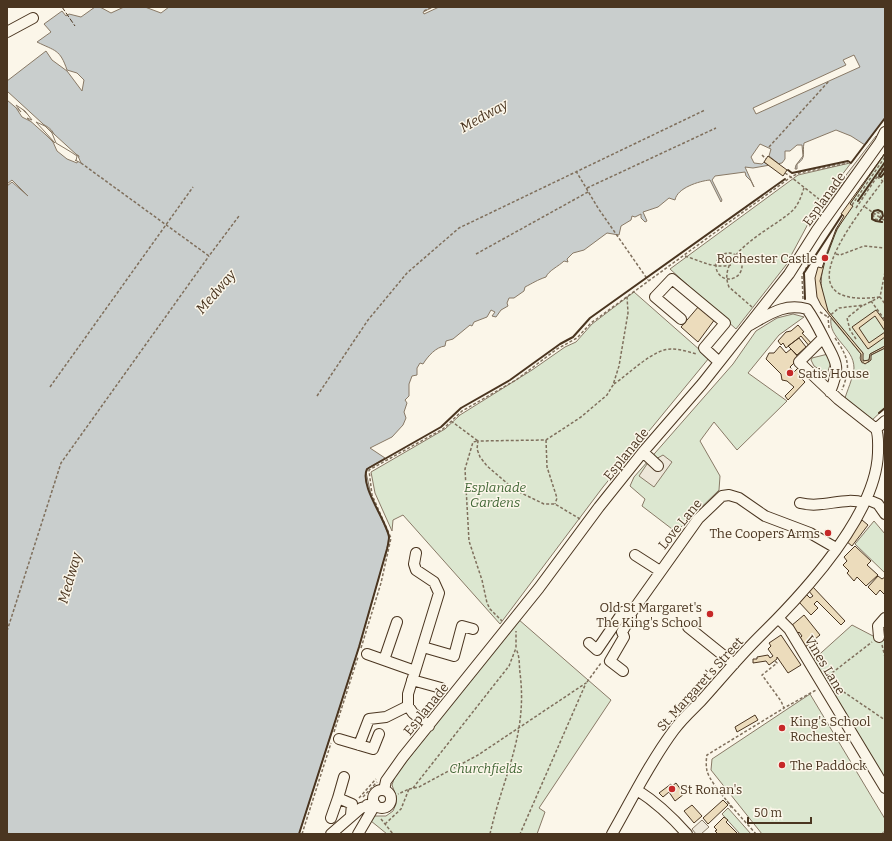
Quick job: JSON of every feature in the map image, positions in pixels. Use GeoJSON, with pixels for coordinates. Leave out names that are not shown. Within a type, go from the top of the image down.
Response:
{"type":"FeatureCollection","features":[{"type":"Feature","properties":{"kind":"street"},"geometry":{"type":"LineString","coordinates":[[7,32],[33,18]]}},
{"type":"Feature","properties":{"kind":"street","name":"Esplanade"},"geometry":{"type":"LineString","coordinates":[[371,804],[378,790],[384,790],[386,782],[643,452],[702,384],[718,361],[789,274],[832,209],[880,142],[885,132]]}},
{"type":"Feature","properties":{"kind":"street"},"geometry":{"type":"LineString","coordinates":[[681,319],[655,297],[672,279],[725,323],[704,348],[718,361]]}},
{"type":"Feature","properties":{"kind":"street"},"geometry":{"type":"LineString","coordinates":[[745,328],[776,310],[792,306],[807,310],[818,323],[823,338],[836,362],[837,376],[830,392]]}},
{"type":"Feature","properties":{"kind":"street"},"geometry":{"type":"LineString","coordinates":[[823,338],[799,362],[830,392],[876,429],[885,421]]}},
{"type":"Feature","properties":{"kind":"street","name":"St. Margaret's Street"},"geometry":{"type":"LineString","coordinates":[[612,834],[674,729],[778,618],[816,575],[836,548],[865,501],[877,462],[878,434],[876,429]]}},
{"type":"Feature","properties":{"kind":"street"},"geometry":{"type":"LineString","coordinates":[[643,452],[658,466]]}},
{"type":"Feature","properties":{"kind":"street","name":"Love Lane"},"geometry":{"type":"LineString","coordinates":[[623,671],[610,661],[624,637],[622,632],[631,617],[629,616],[698,519],[722,496],[729,495],[739,498],[765,516],[810,533],[836,548]]}},
{"type":"Feature","properties":{"kind":"street"},"geometry":{"type":"LineString","coordinates":[[800,503],[817,505],[850,500],[882,503],[885,514]]}},
{"type":"Feature","properties":{"kind":"street"},"geometry":{"type":"LineString","coordinates":[[416,553],[414,564],[416,570],[434,582],[439,592],[407,697],[408,706],[411,711],[429,726]]}},
{"type":"Feature","properties":{"kind":"street"},"geometry":{"type":"LineString","coordinates":[[635,555],[660,571]]}},
{"type":"Feature","properties":{"kind":"street","name":"Love Lane"},"geometry":{"type":"LineString","coordinates":[[589,643],[598,650],[623,612],[629,616]]}},
{"type":"Feature","properties":{"kind":"street","name":"Vines Lane"},"geometry":{"type":"LineString","coordinates":[[778,618],[789,629],[820,683],[885,788]]}},
{"type":"Feature","properties":{"kind":"street"},"geometry":{"type":"LineString","coordinates":[[879,637],[878,626],[885,618]]}},
{"type":"Feature","properties":{"kind":"street"},"geometry":{"type":"LineString","coordinates":[[384,660],[397,622]]}},
{"type":"Feature","properties":{"kind":"street"},"geometry":{"type":"LineString","coordinates":[[423,646],[454,656],[462,626],[473,629]]}},
{"type":"Feature","properties":{"kind":"street"},"geometry":{"type":"LineString","coordinates":[[688,627],[734,664]]}},
{"type":"Feature","properties":{"kind":"street"},"geometry":{"type":"LineString","coordinates":[[367,654],[384,660],[441,688]]}},
{"type":"Feature","properties":{"kind":"street"},"geometry":{"type":"LineString","coordinates":[[359,745],[369,719],[386,717],[408,706]]}},
{"type":"Feature","properties":{"kind":"street"},"geometry":{"type":"LineString","coordinates":[[334,739],[374,749],[379,734]]}},
{"type":"Feature","properties":{"kind":"street"},"geometry":{"type":"LineString","coordinates":[[331,818],[344,777]]}},
{"type":"Feature","properties":{"kind":"street"},"geometry":{"type":"LineString","coordinates":[[331,834],[351,815],[371,804],[384,808],[390,803],[391,795],[384,790]]}},
{"type":"Feature","properties":{"kind":"street"},"geometry":{"type":"LineString","coordinates":[[637,790],[651,799],[674,819],[687,834]]}},
{"type":"Feature","properties":{"kind":"street"},"geometry":{"type":"LineString","coordinates":[[338,798],[352,804],[351,815]]}},
{"type":"Feature","properties":{"kind":"street"},"geometry":{"type":"LineString","coordinates":[[358,834],[372,810],[371,804]]}},
{"type":"Feature","properties":{"kind":"path"},"geometry":{"type":"LineString","coordinates":[[424,11],[432,7]]}},
{"type":"Feature","properties":{"kind":"path"},"geometry":{"type":"LineString","coordinates":[[769,147],[829,82]]}},
{"type":"Feature","properties":{"kind":"path"},"geometry":{"type":"LineString","coordinates":[[317,396],[367,321],[407,273],[459,228],[705,110]]}},
{"type":"Feature","properties":{"kind":"path"},"geometry":{"type":"LineString","coordinates":[[587,188],[716,128]]}},
{"type":"Feature","properties":{"kind":"path"},"geometry":{"type":"LineString","coordinates":[[762,155],[766,159]]}},
{"type":"Feature","properties":{"kind":"path"},"geometry":{"type":"LineString","coordinates":[[852,205],[885,157]]}},
{"type":"Feature","properties":{"kind":"path"},"geometry":{"type":"LineString","coordinates":[[81,163],[210,256]]}},
{"type":"Feature","properties":{"kind":"path"},"geometry":{"type":"LineString","coordinates":[[302,834],[334,739],[381,583],[391,538],[372,495],[368,470],[443,429],[462,411],[516,380],[557,349],[577,338],[591,323],[648,280],[791,177],[799,173],[848,163]]}},
{"type":"Feature","properties":{"kind":"path"},"geometry":{"type":"LineString","coordinates":[[856,208],[885,165]]}},
{"type":"Feature","properties":{"kind":"path"},"geometry":{"type":"LineString","coordinates":[[876,170],[880,172]]}},
{"type":"Feature","properties":{"kind":"path"},"geometry":{"type":"LineString","coordinates":[[576,171],[588,192],[648,280]]}},
{"type":"Feature","properties":{"kind":"path"},"geometry":{"type":"LineString","coordinates":[[785,173],[832,209]]}},
{"type":"Feature","properties":{"kind":"path"},"geometry":{"type":"LineString","coordinates":[[876,177],[883,181]]}},
{"type":"Feature","properties":{"kind":"path"},"geometry":{"type":"LineString","coordinates":[[880,297],[867,299],[846,298],[836,293],[830,284],[830,270],[848,228],[885,178]]}},
{"type":"Feature","properties":{"kind":"path"},"geometry":{"type":"LineString","coordinates":[[870,179],[873,182]]}},
{"type":"Feature","properties":{"kind":"path"},"geometry":{"type":"LineString","coordinates":[[50,387],[193,187]]}},
{"type":"Feature","properties":{"kind":"path"},"geometry":{"type":"LineString","coordinates":[[758,312],[729,287],[727,279],[731,265],[736,256],[752,239],[792,211],[800,200],[804,188]]}},
{"type":"Feature","properties":{"kind":"path"},"geometry":{"type":"LineString","coordinates":[[476,254],[588,192]]}},
{"type":"Feature","properties":{"kind":"path"},"geometry":{"type":"LineString","coordinates":[[864,207],[874,213],[879,213],[880,217],[885,221]]}},
{"type":"Feature","properties":{"kind":"path"},"geometry":{"type":"LineString","coordinates":[[874,213],[875,219],[880,217]]}},
{"type":"Feature","properties":{"kind":"path"},"geometry":{"type":"LineString","coordinates":[[7,631],[61,463],[238,216]]}},
{"type":"Feature","properties":{"kind":"path"},"geometry":{"type":"LineString","coordinates":[[836,254],[840,255],[864,246],[885,248]]}},
{"type":"Feature","properties":{"kind":"path"},"geometry":{"type":"LineString","coordinates":[[727,254],[736,256],[742,265],[740,273],[735,278],[727,279],[720,275],[717,267],[717,262],[723,255],[727,254]]}},
{"type":"Feature","properties":{"kind":"path"},"geometry":{"type":"LineString","coordinates":[[805,302],[803,296],[802,276],[813,254]]}},
{"type":"Feature","properties":{"kind":"path"},"geometry":{"type":"LineString","coordinates":[[684,255],[717,267],[731,265]]}},
{"type":"Feature","properties":{"kind":"path"},"geometry":{"type":"LineString","coordinates":[[885,272],[880,297],[885,304]]}},
{"type":"Feature","properties":{"kind":"path"},"geometry":{"type":"LineString","coordinates":[[490,834],[520,728],[522,697],[511,622],[490,609],[482,580],[468,541],[464,486],[465,469],[473,442],[546,440],[581,417],[607,395],[613,385],[624,337],[628,313],[627,296]]}},
{"type":"Feature","properties":{"kind":"path"},"geometry":{"type":"LineString","coordinates":[[856,339],[850,330],[847,318],[864,305],[880,297]]}},
{"type":"Feature","properties":{"kind":"path"},"geometry":{"type":"LineString","coordinates":[[871,301],[885,320]]}},
{"type":"Feature","properties":{"kind":"path"},"geometry":{"type":"LineString","coordinates":[[818,311],[828,317],[839,308],[864,305]]}},
{"type":"Feature","properties":{"kind":"path"},"geometry":{"type":"LineString","coordinates":[[613,385],[654,354],[664,350],[678,350],[701,356]]}},
{"type":"Feature","properties":{"kind":"path"},"geometry":{"type":"LineString","coordinates":[[450,421],[478,441]]}},
{"type":"Feature","properties":{"kind":"path"},"geometry":{"type":"LineString","coordinates":[[546,440],[545,455],[557,498],[555,504]]}},
{"type":"Feature","properties":{"kind":"path"},"geometry":{"type":"LineString","coordinates":[[478,441],[477,450],[480,457],[504,482],[526,497],[544,504],[555,504],[588,524]]}},
{"type":"Feature","properties":{"kind":"path"},"geometry":{"type":"LineString","coordinates":[[729,809],[731,807],[707,772],[707,755],[784,708],[820,683],[879,637],[885,657]]}},
{"type":"Feature","properties":{"kind":"path"},"geometry":{"type":"LineString","coordinates":[[413,788],[508,667],[516,648]]}},
{"type":"Feature","properties":{"kind":"path"},"geometry":{"type":"LineString","coordinates":[[774,661],[776,663],[762,675],[781,701],[784,708]]}},
{"type":"Feature","properties":{"kind":"path"},"geometry":{"type":"LineString","coordinates":[[398,794],[409,789],[419,788],[439,777],[520,728],[586,683],[520,834]]}},
{"type":"Feature","properties":{"kind":"path"},"geometry":{"type":"LineString","coordinates":[[820,683],[885,720]]}},
{"type":"Feature","properties":{"kind":"path"},"geometry":{"type":"LineString","coordinates":[[385,824],[400,810],[409,789]]}},
{"type":"Feature","properties":{"kind":"path"},"geometry":{"type":"LineString","coordinates":[[726,799],[756,834]]}},
{"type":"Feature","properties":{"kind":"path"},"geometry":{"type":"LineString","coordinates":[[381,819],[393,834]]}},
{"type":"Feature","properties":{"kind":"green space"},"geometry":{"type":"Polygon","coordinates":[[[885,154],[885,346],[870,354],[869,360],[865,361],[862,359],[863,353],[831,317],[828,311],[823,297],[821,283],[822,270],[831,242],[844,217],[852,206],[850,204],[885,154]]]}},
{"type":"Feature","properties":{"kind":"green space"},"geometry":{"type":"Polygon","coordinates":[[[851,163],[816,209],[786,265],[736,329],[670,269],[798,175],[851,163]]]}},
{"type":"Feature","properties":{"kind":"green space","name":"Esplanade Gardens"},"geometry":{"type":"Polygon","coordinates":[[[634,292],[709,358],[603,487],[500,624],[403,515],[393,520],[392,531],[375,493],[371,472],[445,429],[460,415],[532,370],[565,347],[576,342],[592,324],[634,292]]]}},
{"type":"Feature","properties":{"kind":"green space"},"geometry":{"type":"Polygon","coordinates":[[[793,314],[804,317],[779,335],[748,373],[787,401],[737,450],[714,422],[700,441],[720,476],[719,490],[676,532],[642,506],[645,499],[630,486],[634,477],[733,364],[756,331],[777,318],[793,314]]]}},
{"type":"Feature","properties":{"kind":"green space"},"geometry":{"type":"Polygon","coordinates":[[[831,318],[861,354],[860,358],[862,363],[869,362],[871,355],[885,348],[885,408],[870,422],[844,401],[854,368],[853,361],[846,348],[833,332],[831,318]]]}},
{"type":"Feature","properties":{"kind":"green space"},"geometry":{"type":"Polygon","coordinates":[[[828,354],[831,362],[827,374],[814,366],[811,360],[812,358],[828,354]]]}},
{"type":"Feature","properties":{"kind":"green space"},"geometry":{"type":"Polygon","coordinates":[[[874,521],[885,534],[885,573],[855,544],[874,521]]]}},
{"type":"Feature","properties":{"kind":"green space","name":"Churchfields"},"geometry":{"type":"Polygon","coordinates":[[[518,619],[611,700],[539,808],[545,812],[537,834],[387,834],[371,821],[373,816],[386,816],[393,811],[396,804],[396,796],[392,785],[395,776],[518,619]]]}},
{"type":"Feature","properties":{"kind":"green space"},"geometry":{"type":"Polygon","coordinates":[[[852,625],[873,636],[883,635],[885,638],[885,783],[812,661],[852,625]]]}},
{"type":"Feature","properties":{"kind":"green space","name":"The Paddock"},"geometry":{"type":"Polygon","coordinates":[[[810,694],[885,819],[885,831],[881,834],[762,834],[711,770],[712,759],[810,694]]]}},
{"type":"Feature","properties":{"kind":"green space"},"geometry":{"type":"Polygon","coordinates":[[[728,808],[751,834],[740,834],[722,814],[728,808]]]}},
{"type":"Feature","properties":{"kind":"shaded area"},"geometry":{"type":"Polygon","coordinates":[[[876,136],[878,138],[829,202],[827,200],[876,136]]]}},
{"type":"Feature","properties":{"kind":"shaded area"},"geometry":{"type":"Polygon","coordinates":[[[663,455],[672,462],[654,487],[639,476],[647,464],[663,455]]]}},
{"type":"Feature","properties":{"kind":"shaded area"},"geometry":{"type":"Polygon","coordinates":[[[702,820],[709,827],[701,834],[696,834],[692,829],[702,820]]]}},
{"type":"Feature","properties":{"kind":"water","name":"Medway"},"geometry":{"type":"Polygon","coordinates":[[[95,7],[100,7],[111,13],[124,7],[145,7],[161,13],[169,7],[433,7],[423,12],[424,14],[439,7],[885,7],[885,118],[865,145],[851,136],[836,130],[804,143],[803,157],[797,164],[797,169],[795,169],[796,165],[803,156],[802,145],[797,145],[790,151],[785,151],[785,159],[782,163],[753,168],[745,167],[754,187],[746,176],[745,172],[715,176],[712,180],[722,200],[721,202],[710,180],[689,186],[680,192],[675,200],[669,198],[658,207],[643,212],[647,221],[645,222],[641,218],[641,214],[635,217],[632,216],[631,220],[621,226],[619,235],[607,233],[584,250],[573,253],[567,259],[568,262],[564,261],[546,277],[525,287],[524,291],[514,298],[509,298],[507,303],[508,306],[501,310],[496,317],[492,316],[495,312],[491,310],[487,317],[474,322],[472,326],[470,325],[453,339],[446,341],[445,346],[432,352],[423,364],[420,363],[417,368],[417,375],[412,376],[409,384],[409,396],[405,400],[407,403],[404,412],[406,418],[403,425],[392,437],[370,448],[385,458],[368,468],[366,472],[371,495],[389,536],[387,549],[359,647],[299,834],[7,834],[7,186],[12,182],[28,196],[12,180],[7,184],[7,98],[11,100],[22,117],[34,123],[53,142],[57,151],[67,159],[77,163],[79,156],[57,142],[51,130],[30,116],[20,107],[7,93],[7,81],[46,51],[52,60],[67,71],[82,91],[84,80],[77,73],[67,70],[62,58],[53,49],[37,42],[51,32],[44,24],[62,11],[66,16],[69,14],[81,17],[95,7]]]}},
{"type":"Feature","properties":{"kind":"pier"},"geometry":{"type":"Polygon","coordinates":[[[854,55],[860,67],[756,114],[753,108],[846,65],[843,60],[854,55]]]}},
{"type":"Feature","properties":{"kind":"pier"},"geometry":{"type":"Polygon","coordinates":[[[7,91],[78,156],[81,163],[76,161],[77,156],[56,143],[52,133],[45,126],[36,122],[55,143],[27,118],[32,120],[25,111],[16,105],[21,112],[7,100],[7,91]]]}},
{"type":"Feature","properties":{"kind":"pier"},"geometry":{"type":"Polygon","coordinates":[[[760,144],[771,149],[769,156],[779,164],[770,166],[764,162],[762,164],[754,163],[751,157],[760,144]]]}},
{"type":"Feature","properties":{"kind":"building","name":"Rochester Castle"},"geometry":{"type":"Polygon","coordinates":[[[885,153],[850,204],[853,206],[837,229],[825,261],[820,281],[828,311],[863,353],[863,361],[869,360],[870,354],[885,346],[885,348],[871,355],[871,360],[865,364],[861,361],[861,354],[821,305],[817,297],[815,278],[818,267],[822,268],[836,229],[844,216],[841,214],[885,153]]]}},
{"type":"Feature","properties":{"kind":"building"},"geometry":{"type":"Polygon","coordinates":[[[768,156],[787,170],[783,176],[764,162],[768,156]]]}},
{"type":"Feature","properties":{"kind":"building"},"geometry":{"type":"Polygon","coordinates":[[[699,306],[715,319],[698,342],[681,327],[699,306]]]}},
{"type":"Feature","properties":{"kind":"building"},"geometry":{"type":"Polygon","coordinates":[[[876,310],[885,322],[885,331],[875,316],[859,328],[869,343],[885,332],[885,337],[868,349],[852,327],[876,310]]]}},
{"type":"Feature","properties":{"kind":"building"},"geometry":{"type":"Polygon","coordinates":[[[798,325],[804,332],[802,333],[813,345],[810,347],[801,336],[786,348],[783,343],[781,345],[778,341],[786,332],[791,331],[798,325]]]}},
{"type":"Feature","properties":{"kind":"building"},"geometry":{"type":"Polygon","coordinates":[[[799,338],[806,347],[797,355],[788,346],[799,338]]]}},
{"type":"Feature","properties":{"kind":"building","name":"Satis House"},"geometry":{"type":"Polygon","coordinates":[[[780,346],[786,353],[791,349],[799,358],[790,367],[794,372],[799,367],[802,371],[798,375],[805,382],[788,400],[785,396],[794,387],[787,381],[782,380],[781,374],[766,359],[769,353],[774,353],[780,346]]]}},
{"type":"Feature","properties":{"kind":"building"},"geometry":{"type":"Polygon","coordinates":[[[862,520],[868,525],[852,546],[846,541],[862,520]]]}},
{"type":"Feature","properties":{"kind":"building"},"geometry":{"type":"Polygon","coordinates":[[[855,546],[871,561],[867,565],[878,575],[866,586],[857,577],[854,581],[847,573],[849,571],[843,565],[847,561],[844,557],[855,546]]]}},
{"type":"Feature","properties":{"kind":"building"},"geometry":{"type":"Polygon","coordinates":[[[878,576],[882,579],[885,577],[885,595],[880,590],[876,595],[868,587],[878,576]]]}},
{"type":"Feature","properties":{"kind":"building"},"geometry":{"type":"Polygon","coordinates":[[[812,586],[845,621],[841,625],[817,601],[814,604],[818,608],[811,615],[799,602],[806,594],[810,598],[813,596],[808,590],[812,586]]]}},
{"type":"Feature","properties":{"kind":"building"},"geometry":{"type":"Polygon","coordinates":[[[804,615],[820,635],[804,648],[799,639],[802,636],[799,632],[796,635],[791,626],[804,615]]]}},
{"type":"Feature","properties":{"kind":"building"},"geometry":{"type":"Polygon","coordinates":[[[781,635],[801,665],[788,673],[777,657],[777,659],[769,665],[766,661],[753,663],[753,659],[757,659],[757,657],[768,655],[770,658],[773,656],[768,649],[771,646],[769,643],[781,635]]]}},
{"type":"Feature","properties":{"kind":"building"},"geometry":{"type":"Polygon","coordinates":[[[755,715],[758,720],[737,732],[735,727],[755,715]]]}},
{"type":"Feature","properties":{"kind":"building","name":"St Ronan's"},"geometry":{"type":"Polygon","coordinates":[[[676,783],[684,794],[675,801],[669,792],[663,797],[659,793],[671,784],[672,786],[676,783]]]}},
{"type":"Feature","properties":{"kind":"building"},"geometry":{"type":"Polygon","coordinates":[[[723,800],[728,805],[708,824],[703,818],[723,800]]]}},
{"type":"Feature","properties":{"kind":"building"},"geometry":{"type":"Polygon","coordinates":[[[692,805],[702,816],[694,823],[684,811],[692,805]]]}},
{"type":"Feature","properties":{"kind":"building"},"geometry":{"type":"Polygon","coordinates":[[[724,817],[728,820],[726,822],[738,834],[718,834],[715,831],[717,830],[714,827],[724,817]]]}},
{"type":"Feature","properties":{"kind":"fence"},"geometry":{"type":"LineString","coordinates":[[62,7],[75,26]]}},
{"type":"Feature","properties":{"kind":"wall"},"geometry":{"type":"LineString","coordinates":[[788,170],[792,173],[848,161],[851,163],[885,118]]}},
{"type":"Feature","properties":{"kind":"wall"},"geometry":{"type":"LineString","coordinates":[[858,201],[885,162]]}},
{"type":"Feature","properties":{"kind":"wall"},"geometry":{"type":"LineString","coordinates":[[885,167],[879,176],[881,177],[885,172]]}},
{"type":"Feature","properties":{"kind":"wall"},"geometry":{"type":"LineString","coordinates":[[299,834],[359,647],[387,549],[389,537],[367,485],[367,469],[441,427],[461,408],[510,380],[560,344],[573,337],[590,318],[785,179]]}},
{"type":"Feature","properties":{"kind":"wall"},"geometry":{"type":"LineString","coordinates":[[880,220],[883,216],[882,212],[878,210],[874,211],[872,214],[872,219],[882,222]]}},
{"type":"Feature","properties":{"kind":"wall"},"geometry":{"type":"LineString","coordinates":[[805,299],[804,273],[842,215]]}},
{"type":"Feature","properties":{"kind":"wall"},"geometry":{"type":"LineString","coordinates":[[879,413],[885,408]]}},
{"type":"Feature","properties":{"kind":"wall"},"geometry":{"type":"LineString","coordinates":[[884,450],[885,430]]}},
{"type":"Feature","properties":{"kind":"place","name":"Rochester Castle"},"geometry":{"type":"Point","coordinates":[825,258]}},
{"type":"Feature","properties":{"kind":"place","name":"Satis House"},"geometry":{"type":"Point","coordinates":[790,373]}},
{"type":"Feature","properties":{"kind":"place","name":"The Coopers Arms"},"geometry":{"type":"Point","coordinates":[828,533]}},
{"type":"Feature","properties":{"kind":"place","name":"Old St Margaret's The King's School"},"geometry":{"type":"Point","coordinates":[710,614]}},
{"type":"Feature","properties":{"kind":"place","name":"King's School Rochester"},"geometry":{"type":"Point","coordinates":[782,728]}},
{"type":"Feature","properties":{"kind":"place","name":"The Paddock"},"geometry":{"type":"Point","coordinates":[782,765]}},
{"type":"Feature","properties":{"kind":"place","name":"St Ronan's"},"geometry":{"type":"Point","coordinates":[672,789]}}]}
